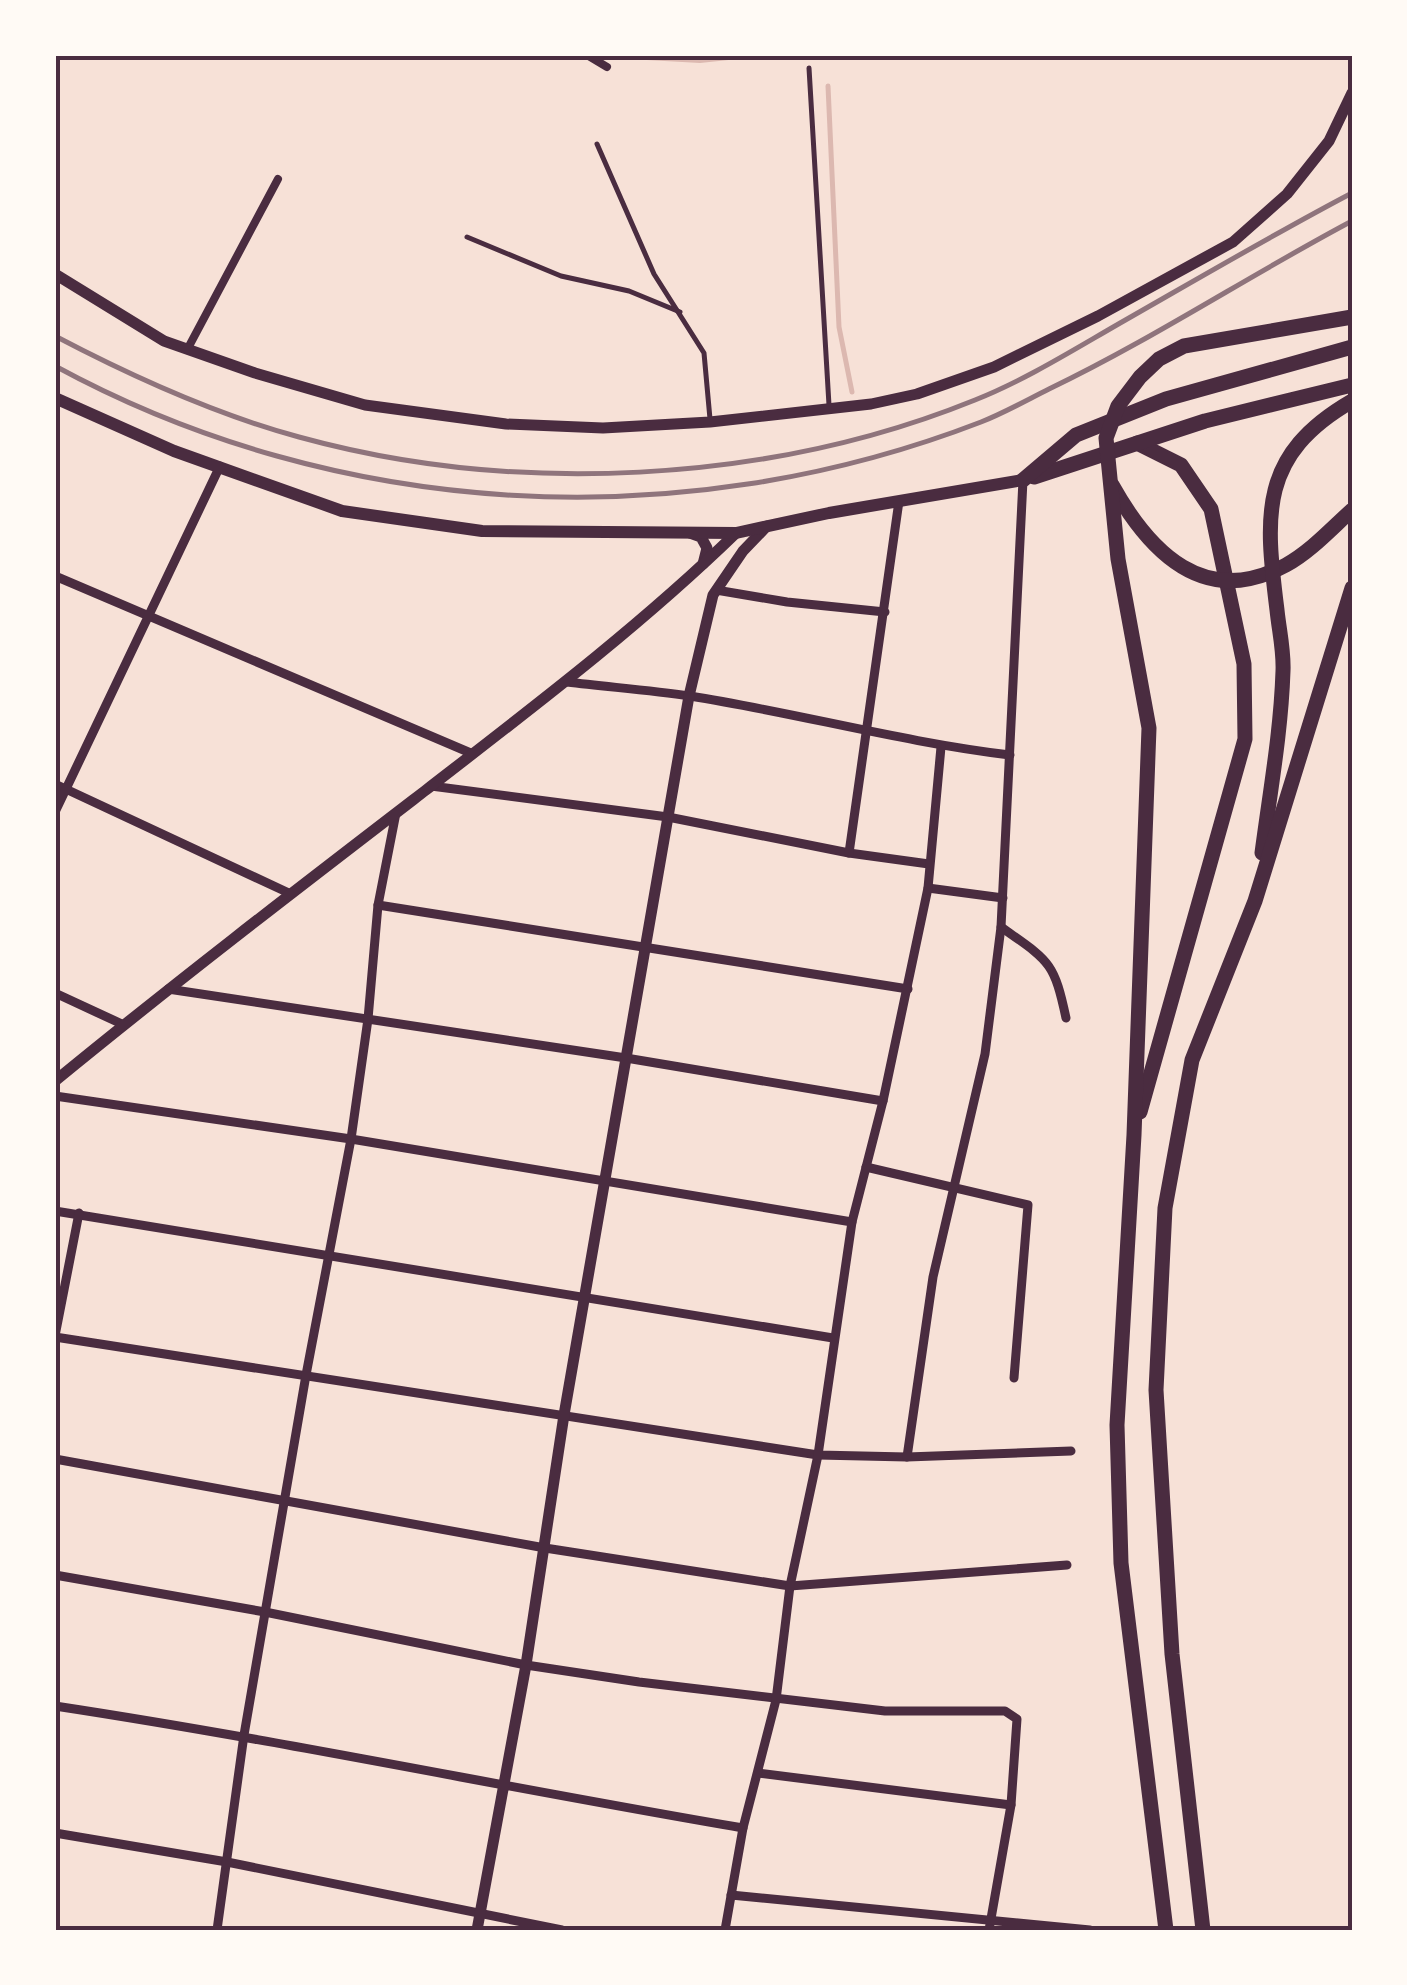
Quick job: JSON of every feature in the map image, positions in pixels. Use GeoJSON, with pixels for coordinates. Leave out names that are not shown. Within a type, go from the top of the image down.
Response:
{"type":"FeatureCollection","features":[{"type":"Feature","properties":{"kind":"main road"},"geometry":{"type":"LineString","coordinates":[[1166,1930],[1121,1562],[1117,1425],[1134,1135],[1149,728],[1118,558],[1106,438],[1118,406],[1140,376],[1159,359],[1184,346],[1352,317]]}},
{"type":"Feature","properties":{"kind":"main road"},"geometry":{"type":"LineString","coordinates":[[1023,480],[1076,435],[1166,399],[1352,347]]}},
{"type":"Feature","properties":{"kind":"main road"},"geometry":{"type":"LineString","coordinates":[[55,398],[174,451],[365,516],[482,531],[736,533],[1023,480],[1204,420],[1352,385]]}},
{"type":"Feature","properties":{"kind":"main road"},"geometry":{"type":"LineString","coordinates":[[1255,901],[1284,666],[1272,573],[1271,492],[1293,448],[1323,418],[1352,401]]}},
{"type":"Feature","properties":{"kind":"main road"},"geometry":{"type":"LineString","coordinates":[[1134,1135],[1245,738],[1244,664],[1211,508],[1181,466],[1137,443]]}},
{"type":"Feature","properties":{"kind":"main road"},"geometry":{"type":"LineString","coordinates":[[1108,478],[1152,545],[1190,574],[1240,582],[1286,565],[1352,510]]}},
{"type":"Feature","properties":{"kind":"main road"},"geometry":{"type":"LineString","coordinates":[[1203,1930],[1172,1654],[1158,1409],[1164,1208],[1192,1060],[1255,901],[1352,588]]}},
{"type":"Feature","properties":{"kind":"street"},"geometry":{"type":"LineString","coordinates":[[587,55],[607,67]]}},
{"type":"Feature","properties":{"kind":"street"},"geometry":{"type":"LineString","coordinates":[[55,274],[164,341],[365,405],[441,417],[603,428],[710,422],[830,408],[917,394],[994,367],[1234,242],[1288,194],[1329,141],[1352,93]]}},
{"type":"Feature","properties":{"kind":"street"},"geometry":{"type":"LineString","coordinates":[[187,350],[278,179]]}},
{"type":"Feature","properties":{"kind":"street"},"geometry":{"type":"LineString","coordinates":[[55,812],[60,787],[220,466]]}},
{"type":"Feature","properties":{"kind":"street"},"geometry":{"type":"LineString","coordinates":[[906,1457],[933,1277],[984,1054],[1001,928],[1023,480]]}},
{"type":"Feature","properties":{"kind":"street"},"geometry":{"type":"LineString","coordinates":[[849,853],[900,501]]}},
{"type":"Feature","properties":{"kind":"street"},"geometry":{"type":"LineString","coordinates":[[477,1930],[526,1664],[564,1415],[689,696],[716,590],[743,551],[767,526]]}},
{"type":"Feature","properties":{"kind":"street"},"geometry":{"type":"LineString","coordinates":[[690,533],[700,536],[707,548],[702,566]]}},
{"type":"Feature","properties":{"kind":"street"},"geometry":{"type":"LineString","coordinates":[[55,1081],[168,989],[567,682],[736,533]]}},
{"type":"Feature","properties":{"kind":"street"},"geometry":{"type":"LineString","coordinates":[[55,576],[473,754]]}},
{"type":"Feature","properties":{"kind":"street"},"geometry":{"type":"LineString","coordinates":[[716,590],[885,612]]}},
{"type":"Feature","properties":{"kind":"street"},"geometry":{"type":"LineString","coordinates":[[567,682],[689,696],[942,747],[1010,755]]}},
{"type":"Feature","properties":{"kind":"street"},"geometry":{"type":"LineString","coordinates":[[725,1930],[742,1828],[776,1700],[790,1586],[818,1455],[852,1222],[884,1101],[928,888],[942,747]]}},
{"type":"Feature","properties":{"kind":"street"},"geometry":{"type":"LineString","coordinates":[[431,786],[668,817],[849,853],[929,864]]}},
{"type":"Feature","properties":{"kind":"street"},"geometry":{"type":"LineString","coordinates":[[60,787],[292,894]]}},
{"type":"Feature","properties":{"kind":"street"},"geometry":{"type":"LineString","coordinates":[[217,1930],[244,1735],[284,1498],[351,1139],[368,1019],[378,905],[396,814]]}},
{"type":"Feature","properties":{"kind":"street"},"geometry":{"type":"LineString","coordinates":[[928,888],[1003,898]]}},
{"type":"Feature","properties":{"kind":"street"},"geometry":{"type":"LineString","coordinates":[[378,905],[908,990]]}},
{"type":"Feature","properties":{"kind":"street"},"geometry":{"type":"LineString","coordinates":[[1001,928],[1040,955],[1057,976],[1066,1018]]}},
{"type":"Feature","properties":{"kind":"street"},"geometry":{"type":"LineString","coordinates":[[168,989],[884,1101]]}},
{"type":"Feature","properties":{"kind":"street"},"geometry":{"type":"LineString","coordinates":[[55,992],[124,1025]]}},
{"type":"Feature","properties":{"kind":"street"},"geometry":{"type":"LineString","coordinates":[[55,1096],[351,1139],[852,1222]]}},
{"type":"Feature","properties":{"kind":"street"},"geometry":{"type":"LineString","coordinates":[[866,1168],[1028,1205],[1014,1378]]}},
{"type":"Feature","properties":{"kind":"street"},"geometry":{"type":"LineString","coordinates":[[55,1211],[833,1338]]}},
{"type":"Feature","properties":{"kind":"street"},"geometry":{"type":"LineString","coordinates":[[78,1213],[55,1336],[818,1455],[906,1457],[1071,1451]]}},
{"type":"Feature","properties":{"kind":"street"},"geometry":{"type":"LineString","coordinates":[[55,1459],[545,1548],[790,1586],[1067,1566]]}},
{"type":"Feature","properties":{"kind":"street"},"geometry":{"type":"LineString","coordinates":[[55,1576],[265,1612],[526,1664],[776,1700],[885,1711],[1005,1711],[1017,1719],[1011,1805],[990,1926]]}},
{"type":"Feature","properties":{"kind":"street"},"geometry":{"type":"LineString","coordinates":[[55,1706],[244,1735],[503,1788],[742,1828]]}},
{"type":"Feature","properties":{"kind":"street"},"geometry":{"type":"LineString","coordinates":[[758,1774],[1011,1805]]}},
{"type":"Feature","properties":{"kind":"street"},"geometry":{"type":"LineString","coordinates":[[55,1833],[228,1862],[562,1930]]}},
{"type":"Feature","properties":{"kind":"street"},"geometry":{"type":"LineString","coordinates":[[731,1895],[990,1926],[1090,1930]]}},
{"type":"Feature","properties":{"kind":"lane"},"geometry":{"type":"LineString","coordinates":[[809,68],[830,408]]}},
{"type":"Feature","properties":{"kind":"lane"},"geometry":{"type":"LineString","coordinates":[[1338,123],[1352,126]]}},
{"type":"Feature","properties":{"kind":"lane"},"geometry":{"type":"LineString","coordinates":[[597,144],[654,274],[704,353],[710,422]]}},
{"type":"Feature","properties":{"kind":"lane"},"geometry":{"type":"LineString","coordinates":[[467,238],[561,276],[629,291],[680,312]]}},
{"type":"Feature","properties":{"kind":"shaded area"},"geometry":{"type":"Polygon","coordinates":[[[622,55],[775,55],[700,63],[629,59],[622,55]]]}},
{"type":"Feature","properties":{"kind":"waterway"},"geometry":{"type":"LineString","coordinates":[[828,86],[839,327],[852,392]]}},
{"type":"Feature","properties":{"kind":"railway"},"geometry":{"type":"LineString","coordinates":[[55,336],[205,406],[299,437],[381,456],[466,468],[552,473],[640,472],[727,464],[812,450],[895,428],[975,400],[1046,366],[1352,193]]}},
{"type":"Feature","properties":{"kind":"railway"},"geometry":{"type":"LineString","coordinates":[[55,366],[164,417],[277,456],[393,482],[512,495],[631,496],[750,484],[867,459],[990,418],[1088,370],[1352,221]]}}]}
